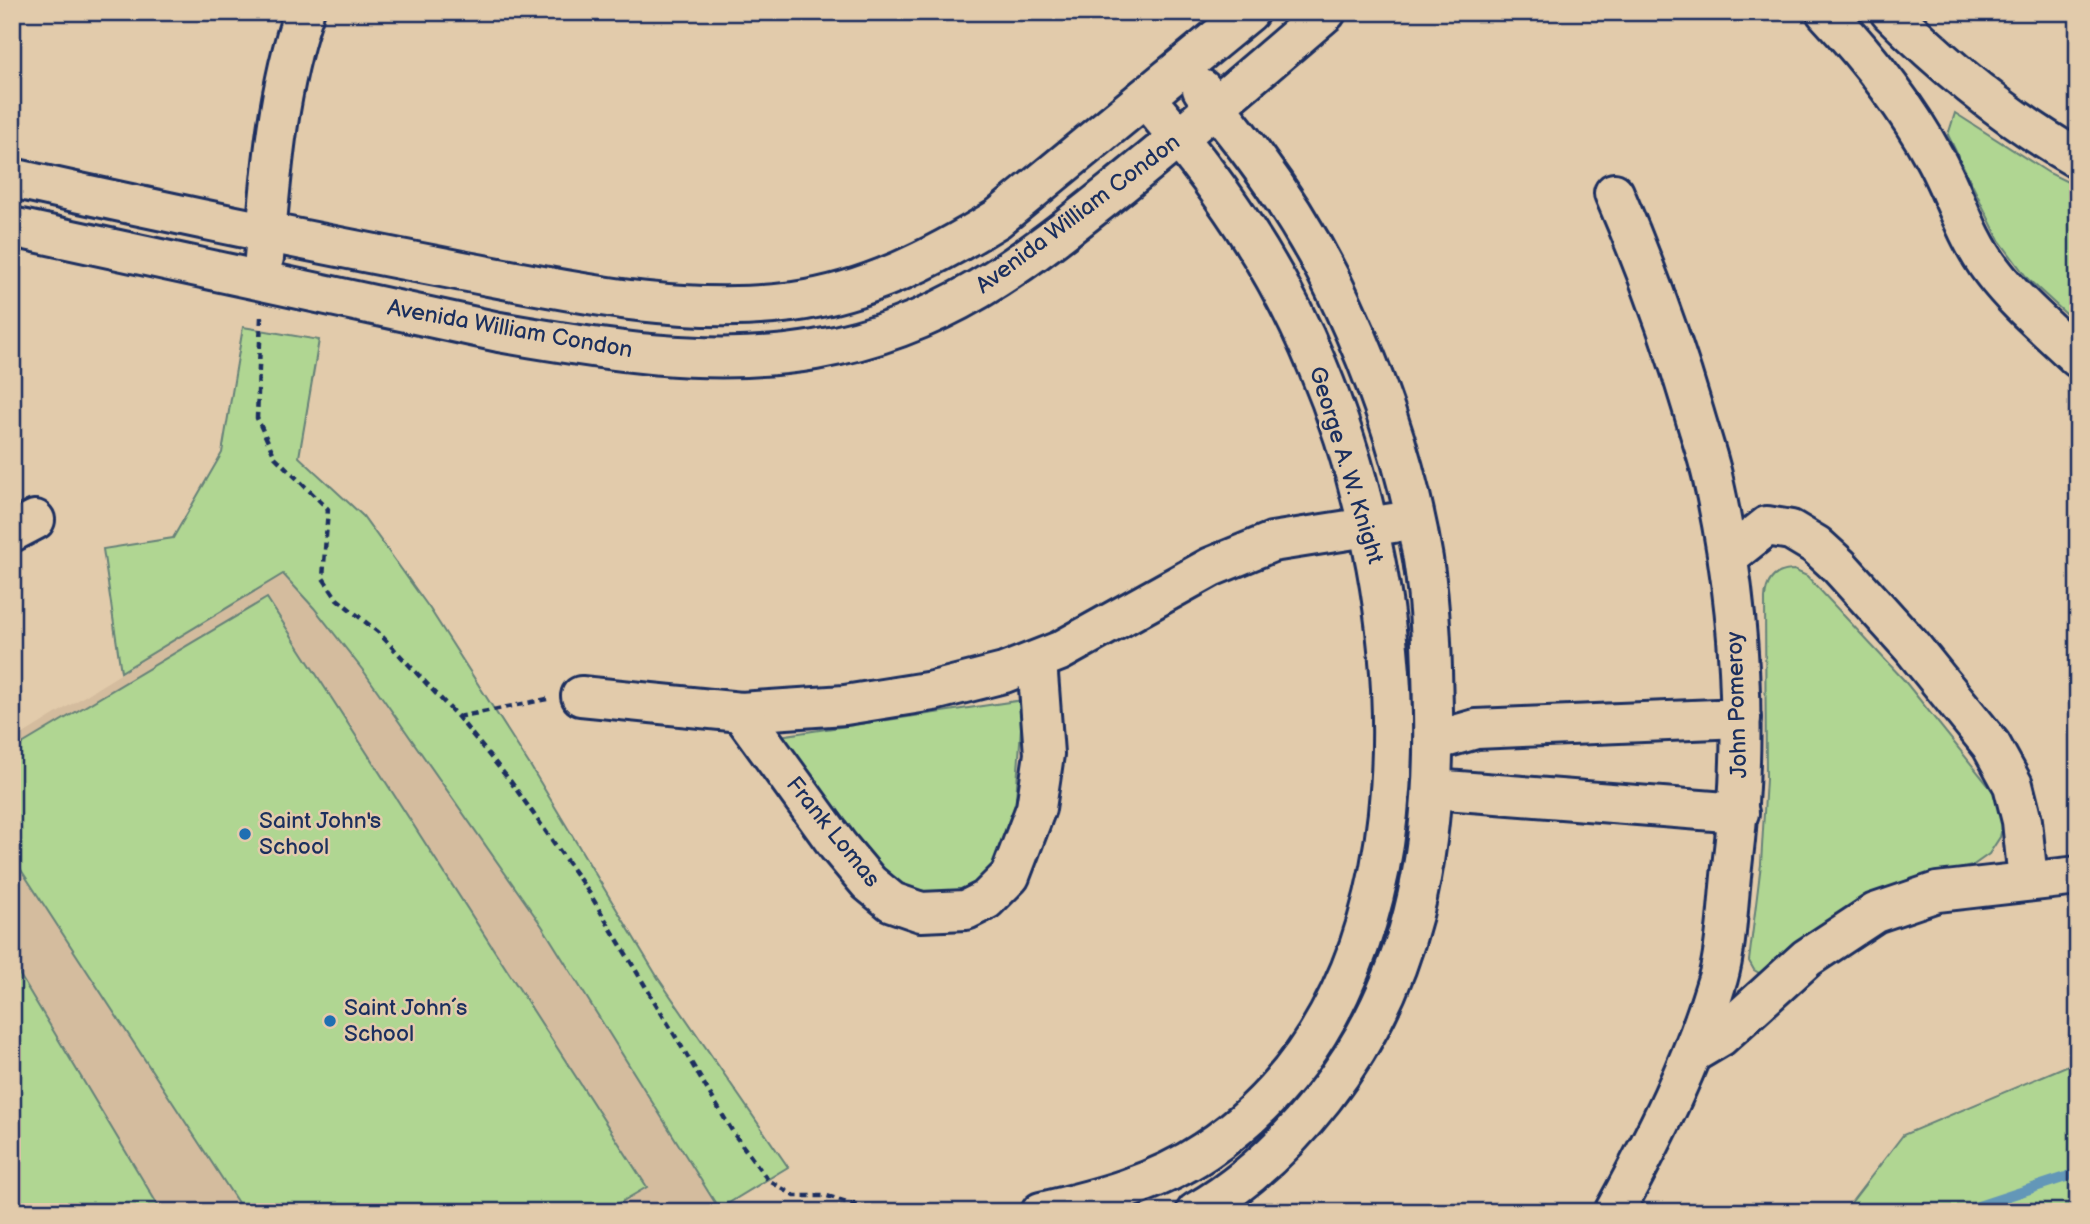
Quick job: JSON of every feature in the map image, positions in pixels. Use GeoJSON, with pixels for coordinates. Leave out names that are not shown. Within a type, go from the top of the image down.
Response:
{"type":"FeatureCollection","features":[{"type":"Feature","properties":{"kind":"street"},"geometry":{"type":"LineString","coordinates":[[262,281],[275,131],[296,34],[304,12]]}},
{"type":"Feature","properties":{"kind":"street","name":"Avenida William Condon"},"geometry":{"type":"LineString","coordinates":[[12,178],[266,234],[614,299],[717,307],[794,302],[833,295],[916,265],[956,245],[997,219],[1249,12]]}},
{"type":"Feature","properties":{"kind":"street","name":"Avenida William Condon"},"geometry":{"type":"LineString","coordinates":[[12,227],[499,332],[625,351],[735,358],[814,350],[891,332],[964,300],[1033,254],[1216,108],[1326,12]]}},
{"type":"Feature","properties":{"kind":"street"},"geometry":{"type":"LineString","coordinates":[[1826,12],[1878,74],[1912,121],[1934,157],[1972,241],[1992,272],[2078,358]]}},
{"type":"Feature","properties":{"kind":"street"},"geometry":{"type":"LineString","coordinates":[[1890,12],[1953,72],[1996,107],[2078,159]]}},
{"type":"Feature","properties":{"kind":"street","name":"George A. W. Knight"},"geometry":{"type":"LineString","coordinates":[[1185,66],[1252,154],[1288,206],[1317,255],[1343,305],[1383,408],[1416,520],[1429,603],[1434,741],[1428,842],[1419,895],[1411,928],[1387,992],[1364,1037],[1337,1079],[1282,1146],[1238,1184],[1196,1212]]}},
{"type":"Feature","properties":{"kind":"street","name":"George A. W. Knight"},"geometry":{"type":"LineString","coordinates":[[1041,1212],[1088,1202],[1171,1171],[1236,1129],[1294,1068],[1318,1034],[1341,991],[1359,947],[1373,900],[1381,858],[1390,774],[1391,711],[1387,628],[1380,576],[1369,526],[1336,415],[1296,318],[1244,224],[1180,137],[1145,98]]}},
{"type":"Feature","properties":{"kind":"street","name":"John Pomeroy"},"geometry":{"type":"LineString","coordinates":[[1614,193],[1645,266],[1712,472],[1728,557],[1741,718],[1739,813],[1719,975],[1693,1053],[1614,1212]]}},
{"type":"Feature","properties":{"kind":"street"},"geometry":{"type":"LineString","coordinates":[[581,696],[741,712],[845,705],[933,691],[1037,661],[1082,640],[1238,554],[1272,542],[1416,520]]}},
{"type":"Feature","properties":{"kind":"street"},"geometry":{"type":"LineString","coordinates":[[1728,557],[1767,526],[1791,530],[1816,545],[1864,592],[1991,745],[2013,785],[2022,821],[2028,881]]}},
{"type":"Feature","properties":{"kind":"street","name":"Frank Lomas"},"geometry":{"type":"LineString","coordinates":[[741,712],[838,846],[869,883],[892,902],[920,912],[966,910],[986,900],[1010,876],[1036,808],[1044,754],[1037,661]]}},
{"type":"Feature","properties":{"kind":"street"},"geometry":{"type":"LineString","coordinates":[[1434,741],[1476,729],[1741,718]]}},
{"type":"Feature","properties":{"kind":"street"},"geometry":{"type":"LineString","coordinates":[[1433,789],[1739,813]]}},
{"type":"Feature","properties":{"kind":"street"},"geometry":{"type":"LineString","coordinates":[[1693,1053],[1720,1037],[1807,958],[1875,913],[1937,892],[2078,876]]}},
{"type":"Feature","properties":{"kind":"street"},"geometry":{"type":"LineString","coordinates":[[1719,975],[1725,983],[1742,994],[1763,997]]}},
{"type":"Feature","properties":{"kind":"path"},"geometry":{"type":"LineString","coordinates":[[262,281],[257,418],[275,457],[328,509],[323,578],[338,599],[378,632],[458,717],[511,782],[590,894],[734,1134],[768,1180],[795,1196],[827,1196],[880,1212]]}},
{"type":"Feature","properties":{"kind":"path"},"geometry":{"type":"LineString","coordinates":[[458,717],[538,699],[581,696]]}},
{"type":"Feature","properties":{"kind":"shaded area","name":"Saint John´s School"},"geometry":{"type":"Polygon","coordinates":[[[282,574],[314,608],[365,673],[542,926],[719,1209],[715,1212],[12,1212],[12,741],[282,574]]]}},
{"type":"Feature","properties":{"kind":"green space"},"geometry":{"type":"Polygon","coordinates":[[[1955,113],[2049,173],[2078,187],[2078,325],[2028,279],[1999,240],[1948,135],[1955,113]]]}},
{"type":"Feature","properties":{"kind":"green space"},"geometry":{"type":"Polygon","coordinates":[[[243,327],[319,340],[299,457],[363,516],[430,609],[531,767],[658,978],[788,1167],[719,1209],[542,926],[365,673],[314,608],[283,574],[121,672],[103,549],[173,538],[222,453],[243,327]]]}},
{"type":"Feature","properties":{"kind":"green space"},"geometry":{"type":"Polygon","coordinates":[[[1794,570],[1807,576],[1903,679],[2000,800],[2004,819],[2000,837],[1989,854],[1972,866],[1923,877],[1761,974],[1754,970],[1749,961],[1761,864],[1766,779],[1765,599],[1767,587],[1777,574],[1794,570]]]}},
{"type":"Feature","properties":{"kind":"green space","name":"Saint John´s School"},"geometry":{"type":"Polygon","coordinates":[[[267,598],[647,1187],[604,1212],[244,1212],[12,856],[12,750],[267,598]]]}},
{"type":"Feature","properties":{"kind":"green space"},"geometry":{"type":"Polygon","coordinates":[[[1023,700],[1012,855],[969,896],[927,907],[889,878],[779,736],[1023,700]]]}},
{"type":"Feature","properties":{"kind":"green space"},"geometry":{"type":"Polygon","coordinates":[[[12,962],[162,1212],[12,1212],[12,962]]]}},
{"type":"Feature","properties":{"kind":"green space"},"geometry":{"type":"Polygon","coordinates":[[[2078,1061],[2078,1212],[1844,1212],[1903,1135],[2078,1061]]]}},
{"type":"Feature","properties":{"kind":"waterway"},"geometry":{"type":"LineString","coordinates":[[1960,1212],[2078,1173]]}},
{"type":"Feature","properties":{"kind":"place","name":"Saint John's School"},"geometry":{"type":"Point","coordinates":[245,834]}},
{"type":"Feature","properties":{"kind":"place","name":"Saint John´s School"},"geometry":{"type":"Point","coordinates":[330,1021]}}]}
